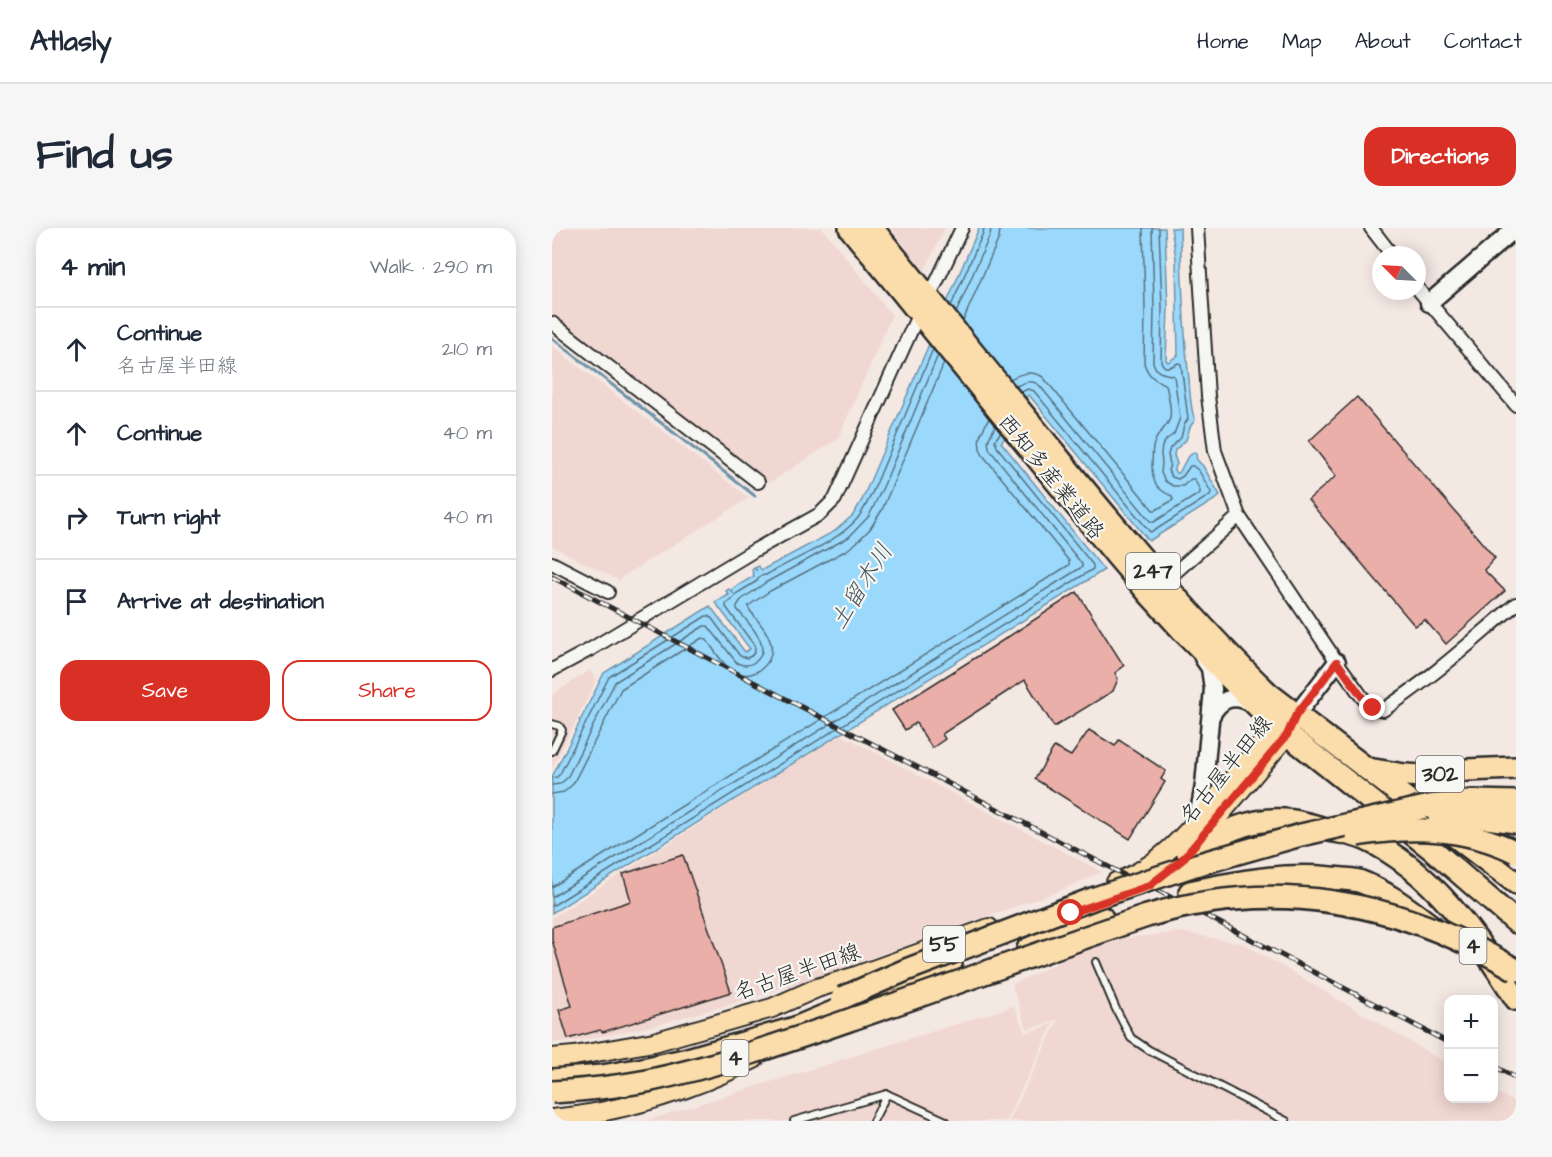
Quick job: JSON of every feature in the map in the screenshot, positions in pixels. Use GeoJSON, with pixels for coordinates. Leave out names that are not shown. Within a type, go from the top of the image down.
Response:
{"type":"FeatureCollection","features":[{"type":"Feature","properties":{"kind":"highway","name":"西知多産業道路"},"geometry":{"type":"LineString","coordinates":[[850,228],[927,309],[1156,589],[1257,706],[1282,730],[1433,850],[1516,922]]}},
{"type":"Feature","properties":{"kind":"highway","name":"西知多産業道路"},"geometry":{"type":"LineString","coordinates":[[872,228],[927,309]]}},
{"type":"Feature","properties":{"kind":"highway","name":"西知多産業道路"},"geometry":{"type":"LineString","coordinates":[[1156,589],[1268,693],[1516,883]]}},
{"type":"Feature","properties":{"kind":"highway","name":"302"},"geometry":{"type":"LineString","coordinates":[[1365,768],[1424,776],[1466,770],[1516,768]]}},
{"type":"Feature","properties":{"kind":"highway"},"geometry":{"type":"LineString","coordinates":[[842,998],[927,962],[1095,898],[1192,866],[1300,835],[1430,806],[1473,801],[1516,802]]}},
{"type":"Feature","properties":{"kind":"highway"},"geometry":{"type":"LineString","coordinates":[[1376,818],[1455,816],[1516,822]]}},
{"type":"Feature","properties":{"kind":"highway"},"geometry":{"type":"LineString","coordinates":[[1188,853],[1214,837],[1235,828],[1269,820],[1298,821],[1362,838],[1383,848],[1404,863],[1440,895],[1472,933],[1516,1000]]}},
{"type":"Feature","properties":{"kind":"highway","name":"西知多産業道路"},"geometry":{"type":"LineString","coordinates":[[1446,828],[1516,872]]}},
{"type":"Feature","properties":{"kind":"highway"},"geometry":{"type":"LineString","coordinates":[[842,998],[918,973],[1152,888],[1318,842],[1375,832],[1438,830],[1480,838],[1516,852]]}},
{"type":"Feature","properties":{"kind":"highway","name":"西知多産業道路"},"geometry":{"type":"LineString","coordinates":[[1433,850],[1516,909]]}},
{"type":"Feature","properties":{"kind":"highway"},"geometry":{"type":"LineString","coordinates":[[552,1080],[602,1076],[684,1060],[795,1028],[1160,898],[1240,882],[1292,877],[1316,876],[1357,881],[1393,898],[1480,962],[1516,1000]]}},
{"type":"Feature","properties":{"kind":"highway"},"geometry":{"type":"LineString","coordinates":[[955,972],[1178,907],[1218,901],[1274,897],[1316,899],[1384,911],[1428,927],[1481,955],[1516,977]]}},
{"type":"Feature","properties":{"kind":"highway","name":"4"},"geometry":{"type":"LineString","coordinates":[[1428,927],[1469,944],[1516,970]]}},
{"type":"Feature","properties":{"kind":"highway","name":"4"},"geometry":{"type":"LineString","coordinates":[[552,1092],[645,1081],[748,1055],[913,999],[955,972]]}},
{"type":"Feature","properties":{"kind":"highway","name":"4"},"geometry":{"type":"LineString","coordinates":[[552,1068],[621,1061],[660,1053],[740,1031],[842,998]]}},
{"type":"Feature","properties":{"kind":"main road","name":"名古屋半田線"},"geometry":{"type":"LineString","coordinates":[[552,1058],[654,1042],[772,1008],[817,988],[1130,878],[1188,832],[1226,787],[1296,715]]}},
{"type":"Feature","properties":{"kind":"main road","name":"名古屋半田線"},"geometry":{"type":"LineString","coordinates":[[552,1119],[612,1111],[690,1088],[955,972],[1024,930],[1149,886],[1188,853],[1282,730]]}},
{"type":"Feature","properties":{"kind":"street"},"geometry":{"type":"LineString","coordinates":[[552,670],[820,514],[835,499],[927,309],[962,228]]}},
{"type":"Feature","properties":{"kind":"street"},"geometry":{"type":"LineString","coordinates":[[1197,228],[1208,396],[1215,451],[1239,516],[1362,697],[1373,708],[1383,710],[1439,669],[1516,604]]}},
{"type":"Feature","properties":{"kind":"street"},"geometry":{"type":"LineString","coordinates":[[1371,228],[1385,246]]}},
{"type":"Feature","properties":{"kind":"street"},"geometry":{"type":"LineString","coordinates":[[1429,303],[1516,228]]}},
{"type":"Feature","properties":{"kind":"street"},"geometry":{"type":"LineString","coordinates":[[1426,299],[1516,405]]}},
{"type":"Feature","properties":{"kind":"street"},"geometry":{"type":"LineString","coordinates":[[552,323],[758,482]]}},
{"type":"Feature","properties":{"kind":"street"},"geometry":{"type":"LineString","coordinates":[[1188,832],[1200,807],[1214,689],[1210,668],[1156,589],[1239,516]]}},
{"type":"Feature","properties":{"kind":"street"},"geometry":{"type":"LineString","coordinates":[[552,563],[608,592]]}},
{"type":"Feature","properties":{"kind":"street"},"geometry":{"type":"LineString","coordinates":[[1296,715],[1337,662]]}},
{"type":"Feature","properties":{"kind":"street"},"geometry":{"type":"LineString","coordinates":[[1211,717],[1219,704],[1230,699],[1242,699],[1257,706]]}},
{"type":"Feature","properties":{"kind":"street"},"geometry":{"type":"LineString","coordinates":[[1205,777],[1211,786],[1226,787]]}},
{"type":"Feature","properties":{"kind":"lane"},"geometry":{"type":"LineString","coordinates":[[552,724],[559,726],[562,730],[552,751]]}},
{"type":"Feature","properties":{"kind":"lane"},"geometry":{"type":"LineString","coordinates":[[1096,962],[1131,1038],[1149,1050],[1286,1121]]}},
{"type":"Feature","properties":{"kind":"lane"},"geometry":{"type":"LineString","coordinates":[[873,1121],[887,1094]]}},
{"type":"Feature","properties":{"kind":"lane"},"geometry":{"type":"LineString","coordinates":[[794,1121],[887,1094],[946,1121]]}},
{"type":"Feature","properties":{"kind":"shaded area"},"geometry":{"type":"Polygon","coordinates":[[[552,228],[822,228],[892,315],[838,439],[769,483],[552,315],[552,228]]]}},
{"type":"Feature","properties":{"kind":"shaded area"},"geometry":{"type":"Polygon","coordinates":[[[891,228],[945,228],[924,272],[891,228]]]}},
{"type":"Feature","properties":{"kind":"shaded area"},"geometry":{"type":"Polygon","coordinates":[[[552,346],[749,498],[622,577],[620,581],[552,546],[552,346]]]}},
{"type":"Feature","properties":{"kind":"shaded area"},"geometry":{"type":"Polygon","coordinates":[[[590,670],[596,681],[552,769],[552,695],[590,670]]]}},
{"type":"Feature","properties":{"kind":"shaded area"},"geometry":{"type":"Polygon","coordinates":[[[840,734],[1102,872],[1059,891],[809,980],[735,1003],[649,1027],[572,1042],[552,1042],[552,918],[840,734]]]}},
{"type":"Feature","properties":{"kind":"shaded area"},"geometry":{"type":"Polygon","coordinates":[[[1181,932],[1244,944],[1444,1062],[1444,1103],[1498,1103],[1498,1092],[1516,1103],[1516,1121],[1009,1121],[1058,1020],[1027,1029],[1012,985],[1101,941],[1181,932]]]}},
{"type":"Feature","properties":{"kind":"shaded area"},"geometry":{"type":"Polygon","coordinates":[[[1014,1006],[1025,1033],[1053,1024],[1006,1121],[645,1121],[1014,1006]]]}},
{"type":"Feature","properties":{"kind":"water","name":"土留木川"},"geometry":{"type":"Polygon","coordinates":[[[979,228],[1165,228],[1168,308],[1166,360],[1168,362],[1178,355],[1176,258],[1171,228],[1180,228],[1185,341],[1190,400],[1195,420],[1186,440],[1175,450],[1177,464],[1174,470],[1179,473],[1187,458],[1194,452],[1220,495],[1219,497],[1149,541],[1029,395],[1023,397],[1005,438],[1001,442],[1104,570],[552,913],[552,777],[604,673],[710,606],[745,652],[750,649],[715,602],[729,595],[726,591],[729,589],[733,593],[732,589],[754,576],[752,570],[754,568],[757,571],[755,568],[758,566],[762,570],[835,531],[853,515],[862,500],[979,228]]]}},
{"type":"Feature","properties":{"kind":"building"},"geometry":{"type":"Polygon","coordinates":[[[1357,397],[1495,558],[1484,570],[1505,591],[1446,644],[1425,620],[1415,626],[1308,500],[1336,476],[1309,441],[1357,397]]]}},
{"type":"Feature","properties":{"kind":"building"},"geometry":{"type":"Polygon","coordinates":[[[1077,592],[1124,666],[1115,673],[1118,679],[1113,691],[1054,727],[1025,680],[942,734],[945,739],[932,748],[916,723],[905,730],[892,710],[1077,592]]]}},
{"type":"Feature","properties":{"kind":"building"},"geometry":{"type":"Polygon","coordinates":[[[1089,730],[1115,746],[1119,740],[1166,771],[1161,779],[1165,782],[1130,839],[1035,779],[1054,747],[1071,756],[1089,730]]]}},
{"type":"Feature","properties":{"kind":"building"},"geometry":{"type":"Polygon","coordinates":[[[683,855],[731,992],[603,1032],[600,1030],[568,1039],[559,1010],[572,1006],[552,940],[552,927],[631,901],[623,874],[683,855]]]}},
{"type":"Feature","properties":{"kind":"waterway"},"geometry":{"type":"LineString","coordinates":[[552,338],[755,496]]}},
{"type":"Feature","properties":{"kind":"railway"},"geometry":{"type":"LineString","coordinates":[[552,577],[1444,1040]]}},
{"type":"Feature","properties":{"kind":"railway"},"geometry":{"type":"LineString","coordinates":[[1498,1068],[1516,1078]]}},
{"type":"Feature","properties":{"kind":"route"},"geometry":{"type":"LineString","coordinates":[[1071,913],[1149,886],[1182,860],[1287,735],[1296,715],[1337,662],[1362,697],[1373,708]]}}]}
